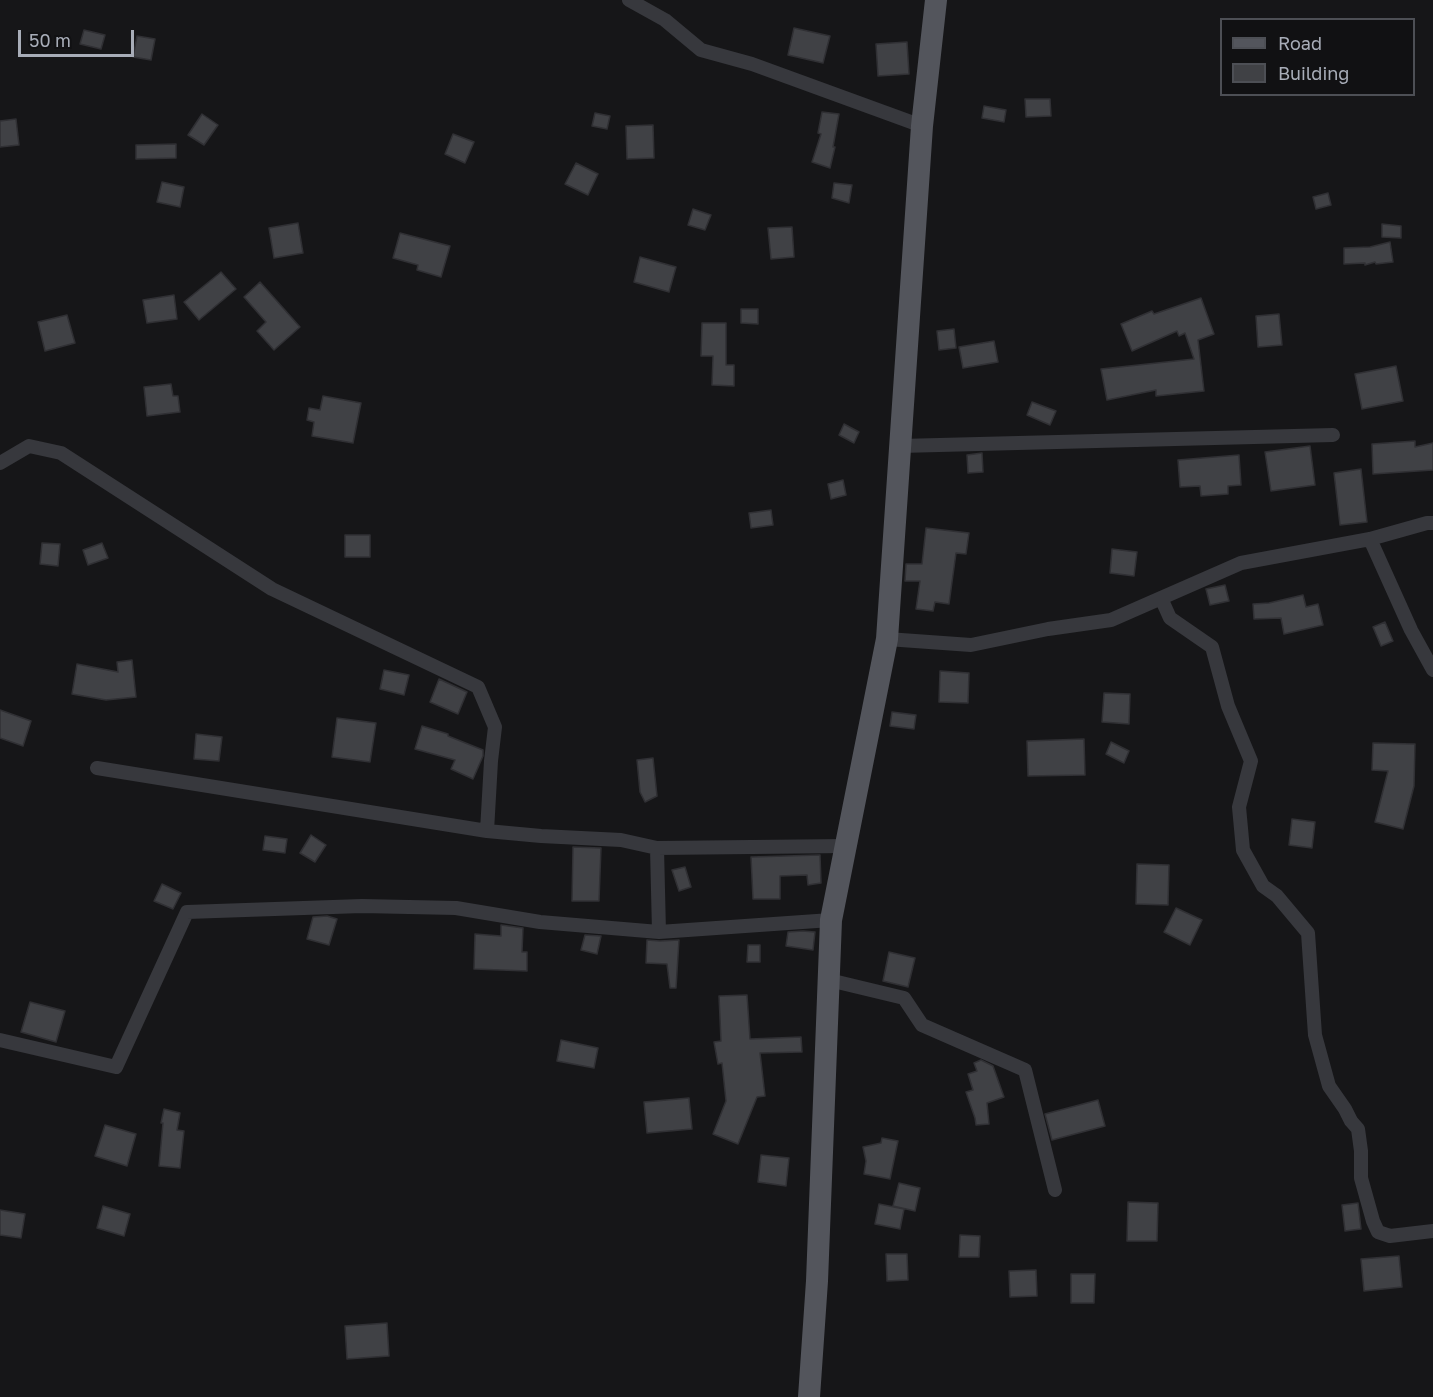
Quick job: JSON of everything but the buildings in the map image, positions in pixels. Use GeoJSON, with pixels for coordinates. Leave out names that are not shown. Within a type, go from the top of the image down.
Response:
{"type":"FeatureCollection","features":[{"type":"Feature","properties":{"kind":"main road"},"geometry":{"type":"LineString","coordinates":[[809,1397],[817,1281],[831,920],[887,639],[922,126],[936,0]]}},
{"type":"Feature","properties":{"kind":"street"},"geometry":{"type":"LineString","coordinates":[[629,0],[665,20],[700,50],[752,64],[922,126]]}},
{"type":"Feature","properties":{"kind":"street"},"geometry":{"type":"LineString","coordinates":[[900,446],[1334,435]]}},
{"type":"Feature","properties":{"kind":"street"},"geometry":{"type":"LineString","coordinates":[[0,463],[29,446],[62,453],[272,589],[478,687],[495,727],[487,831]]}},
{"type":"Feature","properties":{"kind":"street"},"geometry":{"type":"LineString","coordinates":[[887,639],[971,645],[1048,629],[1111,620],[1241,563],[1370,539],[1433,523]]}},
{"type":"Feature","properties":{"kind":"street"},"geometry":{"type":"LineString","coordinates":[[1370,539],[1411,630],[1433,670]]}},
{"type":"Feature","properties":{"kind":"street"},"geometry":{"type":"LineString","coordinates":[[1161,598],[1170,618],[1212,647],[1228,706],[1251,761],[1239,807],[1243,850],[1263,886],[1277,896],[1308,933],[1315,1035],[1329,1086],[1358,1130],[1361,1178],[1372,1221],[1378,1232],[1390,1236],[1433,1231]]}},
{"type":"Feature","properties":{"kind":"street"},"geometry":{"type":"LineString","coordinates":[[97,768],[487,831],[621,840],[657,848],[846,846]]}},
{"type":"Feature","properties":{"kind":"street"},"geometry":{"type":"LineString","coordinates":[[657,848],[659,932]]}},
{"type":"Feature","properties":{"kind":"street"},"geometry":{"type":"LineString","coordinates":[[0,1040],[116,1067],[187,912],[362,906],[456,908],[540,922],[659,932],[831,920]]}},
{"type":"Feature","properties":{"kind":"street"},"geometry":{"type":"LineString","coordinates":[[829,980],[904,998],[922,1025],[1025,1070],[1055,1190]]}}]}
